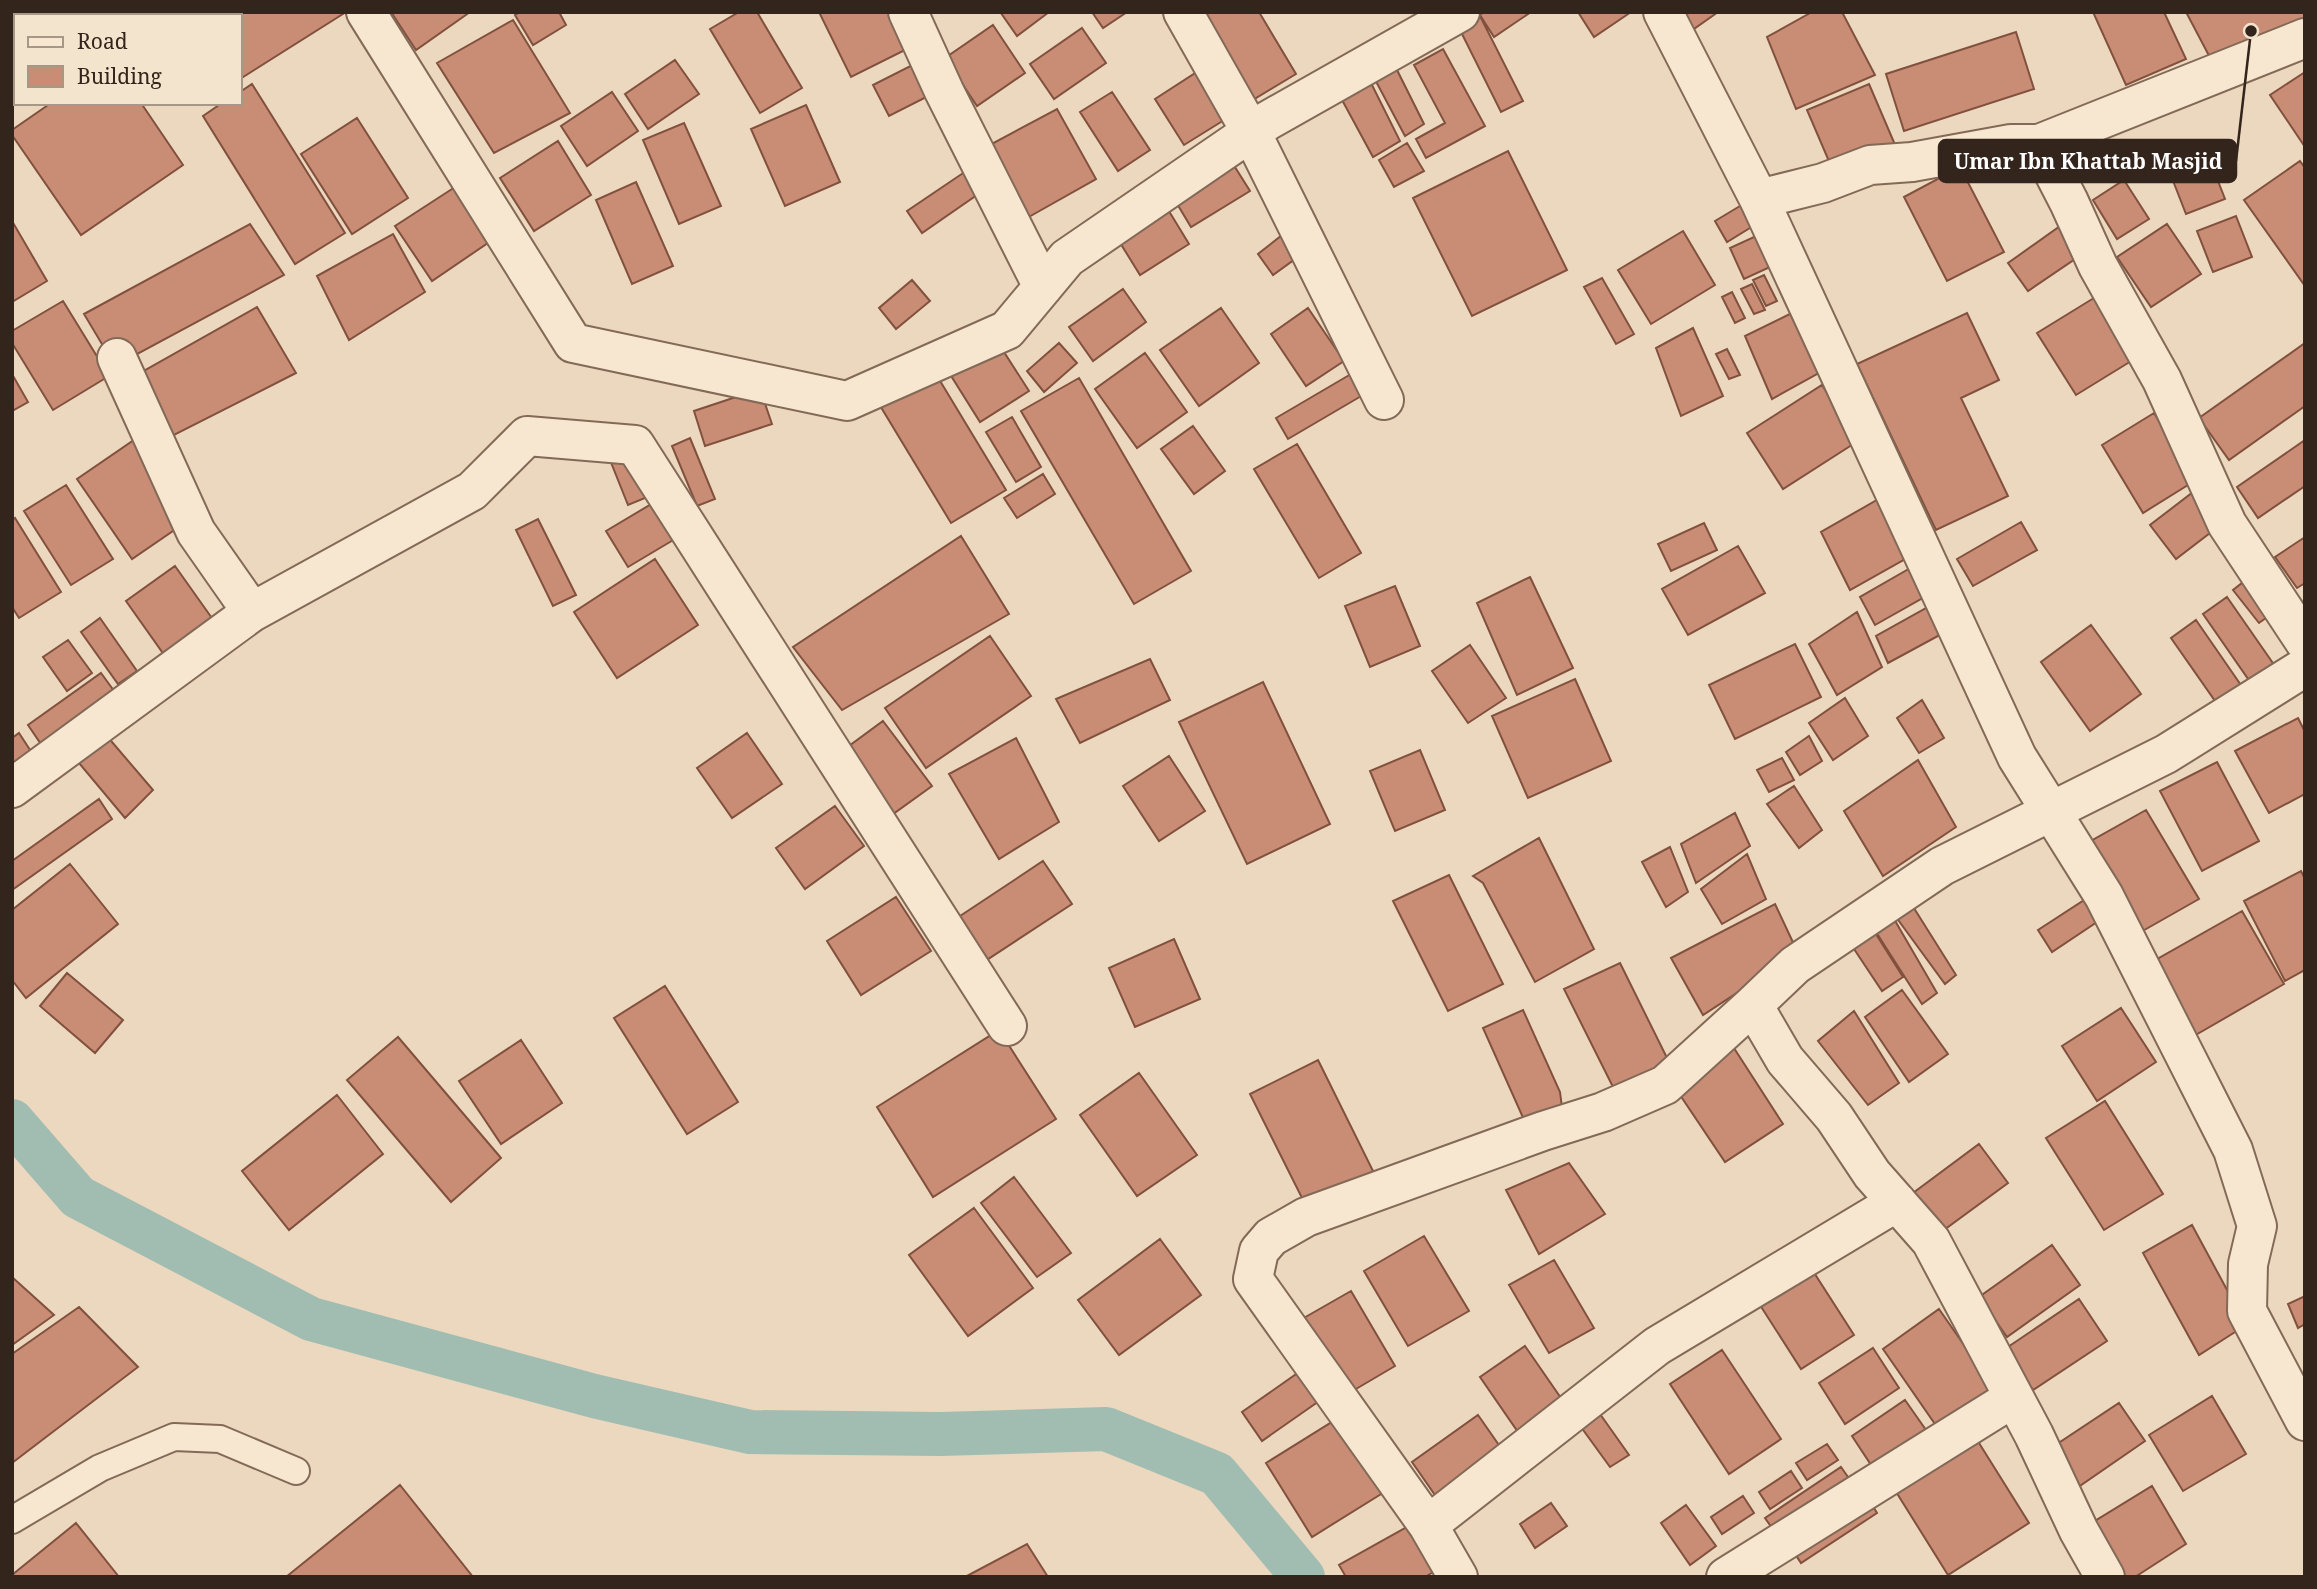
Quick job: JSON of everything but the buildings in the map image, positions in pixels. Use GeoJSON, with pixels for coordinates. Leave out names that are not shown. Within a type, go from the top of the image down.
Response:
{"type":"FeatureCollection","features":[{"type":"Feature","properties":{"kind":"street"},"geometry":{"type":"LineString","coordinates":[[366,12],[573,343],[847,401],[1007,330],[1067,258],[1251,132],[1461,12]]}},
{"type":"Feature","properties":{"kind":"street"},"geometry":{"type":"LineString","coordinates":[[908,12],[944,91],[1043,287]]}},
{"type":"Feature","properties":{"kind":"street"},"geometry":{"type":"LineString","coordinates":[[1183,12],[1251,132],[1384,400]]}},
{"type":"Feature","properties":{"kind":"street"},"geometry":{"type":"LineString","coordinates":[[1663,12],[1759,199],[2017,757],[2104,896],[2233,1150],[2257,1226],[2248,1264],[2248,1311],[2305,1421]]}},
{"type":"Feature","properties":{"kind":"street"},"geometry":{"type":"LineString","coordinates":[[1759,199],[1822,183],[1870,165],[1912,162],[2011,144],[2039,144],[2305,38]]}},
{"type":"Feature","properties":{"kind":"street"},"geometry":{"type":"LineString","coordinates":[[2039,144],[2098,266],[2162,380],[2227,524],[2305,642]]}},
{"type":"Feature","properties":{"kind":"street"},"geometry":{"type":"LineString","coordinates":[[117,358],[196,532],[252,612]]}},
{"type":"Feature","properties":{"kind":"street"},"geometry":{"type":"LineString","coordinates":[[12,788],[252,612],[472,491],[527,436],[635,446],[1007,1026]]}},
{"type":"Feature","properties":{"kind":"street"},"geometry":{"type":"LineString","coordinates":[[1458,1577],[1428,1525],[1253,1279],[1259,1251],[1271,1237],[1306,1217],[1542,1131],[1603,1112],[1665,1085],[1795,965],[1942,866],[2166,754],[2305,667]]}},
{"type":"Feature","properties":{"kind":"street"},"geometry":{"type":"LineString","coordinates":[[1754,1005],[1785,1060],[1834,1116],[1872,1174],[1931,1241],[2034,1435],[2079,1531],[2105,1577]]}},
{"type":"Feature","properties":{"kind":"street"},"geometry":{"type":"LineString","coordinates":[[1428,1525],[1657,1346],[1898,1202]]}},
{"type":"Feature","properties":{"kind":"street"},"geometry":{"type":"LineString","coordinates":[[1726,1577],[2013,1398]]}},
{"type":"Feature","properties":{"kind":"lane"},"geometry":{"type":"LineString","coordinates":[[12,1520],[100,1468],[174,1437],[220,1439],[296,1471]]}},
{"type":"Feature","properties":{"kind":"waterway"},"geometry":{"type":"LineString","coordinates":[[12,1121],[78,1197],[311,1319],[594,1396],[750,1432],[941,1434],[1106,1429],[1217,1474],[1303,1577]]}},
{"type":"Feature","properties":{"kind":"place","name":"Umar Ibn Khattab Masjid"},"geometry":{"type":"Point","coordinates":[2251,31]}}]}
